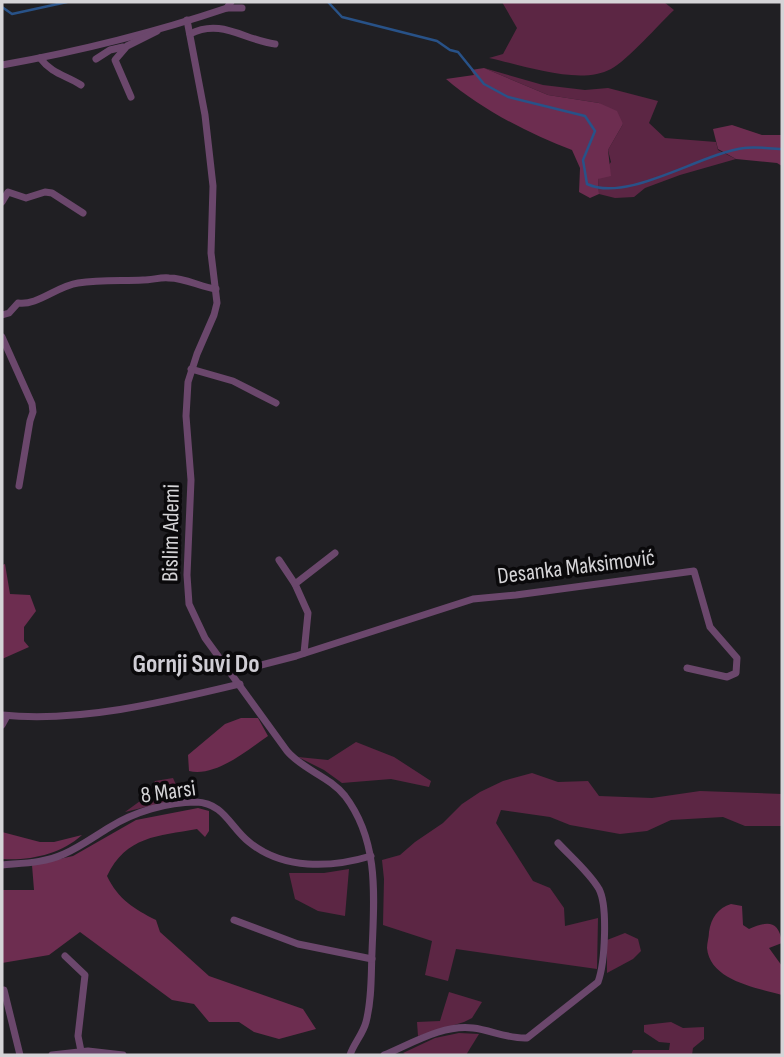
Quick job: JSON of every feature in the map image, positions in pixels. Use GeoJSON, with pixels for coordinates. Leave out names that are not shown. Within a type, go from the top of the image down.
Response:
{"type":"FeatureCollection","features":[{"type":"Feature","properties":{"kind":"street"},"geometry":{"type":"LineString","coordinates":[[2,65],[166,26],[229,5],[242,8]]}},
{"type":"Feature","properties":{"kind":"street","name":"Bislim Ademi"},"geometry":{"type":"LineString","coordinates":[[187,20],[205,115],[213,186],[211,253],[216,289],[214,315],[188,382],[186,416],[191,480],[188,604],[205,638],[293,758],[334,784],[346,797],[362,829],[371,856],[375,889],[370,1002],[366,1022],[350,1055]]}},
{"type":"Feature","properties":{"kind":"street"},"geometry":{"type":"LineString","coordinates":[[96,58],[166,26]]}},
{"type":"Feature","properties":{"kind":"street"},"geometry":{"type":"LineString","coordinates":[[190,34],[202,28],[223,27],[255,41],[275,44]]}},
{"type":"Feature","properties":{"kind":"street"},"geometry":{"type":"LineString","coordinates":[[127,46],[115,60],[131,97]]}},
{"type":"Feature","properties":{"kind":"street"},"geometry":{"type":"LineString","coordinates":[[40,58],[52,72],[81,85]]}},
{"type":"Feature","properties":{"kind":"street"},"geometry":{"type":"LineString","coordinates":[[2,202],[8,192],[26,198],[45,192],[52,193],[83,214]]}},
{"type":"Feature","properties":{"kind":"street"},"geometry":{"type":"LineString","coordinates":[[2,315],[9,313],[18,303],[33,302],[50,291],[84,282],[168,277],[184,279],[202,288],[216,289]]}},
{"type":"Feature","properties":{"kind":"street"},"geometry":{"type":"LineString","coordinates":[[2,337],[32,404],[33,412],[19,486]]}},
{"type":"Feature","properties":{"kind":"street"},"geometry":{"type":"LineString","coordinates":[[191,369],[233,381],[276,403]]}},
{"type":"Feature","properties":{"kind":"street"},"geometry":{"type":"LineString","coordinates":[[295,584],[335,553]]}},
{"type":"Feature","properties":{"kind":"street"},"geometry":{"type":"LineString","coordinates":[[279,559],[295,584],[308,613],[304,653]]}},
{"type":"Feature","properties":{"kind":"street","name":"Desanka Maksimović"},"geometry":{"type":"LineString","coordinates":[[231,673],[304,653],[472,599],[694,570],[710,627],[737,658],[736,673],[727,677],[687,668]]}},
{"type":"Feature","properties":{"kind":"street"},"geometry":{"type":"LineString","coordinates":[[2,725],[4,716],[100,713],[165,702],[240,684]]}},
{"type":"Feature","properties":{"kind":"street","name":"8 Marsi"},"geometry":{"type":"LineString","coordinates":[[2,865],[42,862],[77,848],[135,814],[198,802],[219,808],[247,841],[289,862],[346,863],[371,856]]}},
{"type":"Feature","properties":{"kind":"street"},"geometry":{"type":"LineString","coordinates":[[384,1055],[417,1040],[469,1027],[515,1039],[527,1038],[598,982],[602,972],[603,941],[600,891],[558,843]]}},
{"type":"Feature","properties":{"kind":"street"},"geometry":{"type":"LineString","coordinates":[[234,920],[298,944],[372,959]]}},
{"type":"Feature","properties":{"kind":"street"},"geometry":{"type":"LineString","coordinates":[[65,956],[85,975],[78,1036],[81,1051]]}},
{"type":"Feature","properties":{"kind":"street"},"geometry":{"type":"LineString","coordinates":[[4,990],[20,1055]]}},
{"type":"Feature","properties":{"kind":"street"},"geometry":{"type":"LineString","coordinates":[[52,1055],[81,1051],[123,1055]]}},
{"type":"Feature","properties":{"kind":"shaded area"},"geometry":{"type":"Polygon","coordinates":[[[502,2],[664,2],[674,10],[611,69],[598,74],[567,75],[489,58],[503,54],[517,28],[502,2]]]}},
{"type":"Feature","properties":{"kind":"shaded area"},"geometry":{"type":"Polygon","coordinates":[[[484,68],[543,85],[585,90],[608,88],[658,101],[649,123],[665,138],[716,142],[718,150],[736,159],[645,188],[634,197],[615,198],[599,194],[598,179],[611,162],[608,150],[623,124],[599,103],[548,95],[484,68]]]}},
{"type":"Feature","properties":{"kind":"shaded area"},"geometry":{"type":"Polygon","coordinates":[[[484,68],[548,95],[599,103],[617,111],[623,124],[608,150],[611,176],[598,179],[599,194],[590,198],[579,192],[580,168],[572,150],[506,120],[446,79],[474,75],[471,70],[484,68]]]}},
{"type":"Feature","properties":{"kind":"shaded area"},"geometry":{"type":"Polygon","coordinates":[[[732,125],[762,135],[782,135],[782,166],[777,163],[736,159],[718,149],[713,129],[732,125]]]}},
{"type":"Feature","properties":{"kind":"shaded area"},"geometry":{"type":"Polygon","coordinates":[[[5,564],[10,594],[30,595],[36,611],[24,627],[24,641],[29,647],[2,659],[2,565],[5,564]]]}},
{"type":"Feature","properties":{"kind":"shaded area"},"geometry":{"type":"Polygon","coordinates":[[[241,718],[258,718],[268,736],[220,767],[199,772],[189,771],[188,755],[225,724],[241,718]]]}},
{"type":"Feature","properties":{"kind":"shaded area"},"geometry":{"type":"Polygon","coordinates":[[[356,742],[394,757],[431,781],[429,787],[391,779],[342,783],[298,757],[328,760],[356,742]]]}},
{"type":"Feature","properties":{"kind":"shaded area"},"geometry":{"type":"Polygon","coordinates":[[[532,773],[558,782],[588,781],[599,796],[652,798],[700,791],[782,794],[782,826],[745,826],[723,817],[671,820],[647,831],[620,834],[570,825],[550,817],[501,810],[496,823],[533,881],[550,888],[564,908],[565,926],[598,918],[597,969],[456,949],[448,981],[425,975],[432,941],[383,925],[382,860],[400,855],[480,792],[503,781],[532,773]]]}},
{"type":"Feature","properties":{"kind":"shaded area"},"geometry":{"type":"Polygon","coordinates":[[[173,778],[182,798],[125,812],[147,796],[155,781],[173,778]]]}},
{"type":"Feature","properties":{"kind":"shaded area"},"geometry":{"type":"Polygon","coordinates":[[[198,808],[209,811],[209,831],[205,837],[197,829],[156,836],[134,845],[115,863],[107,876],[111,884],[134,907],[156,920],[160,932],[209,976],[303,1009],[316,1029],[279,1039],[254,1032],[239,1022],[209,1022],[194,1004],[172,1000],[80,932],[49,955],[2,963],[2,890],[34,890],[32,865],[73,856],[136,820],[198,808]]]}},
{"type":"Feature","properties":{"kind":"shaded area"},"geometry":{"type":"Polygon","coordinates":[[[2,832],[40,842],[54,842],[82,835],[65,847],[45,855],[2,859],[2,832]]]}},
{"type":"Feature","properties":{"kind":"shaded area"},"geometry":{"type":"Polygon","coordinates":[[[349,869],[345,916],[318,911],[295,899],[289,873],[324,873],[349,869]]]}},
{"type":"Feature","properties":{"kind":"shaded area"},"geometry":{"type":"Polygon","coordinates":[[[731,904],[742,906],[743,925],[749,929],[771,924],[778,930],[782,943],[769,948],[782,966],[782,995],[726,976],[710,959],[707,948],[711,922],[719,911],[731,904]]]}},
{"type":"Feature","properties":{"kind":"shaded area"},"geometry":{"type":"Polygon","coordinates":[[[625,933],[638,939],[641,951],[633,959],[607,973],[607,940],[625,933]]]}},
{"type":"Feature","properties":{"kind":"shaded area"},"geometry":{"type":"Polygon","coordinates":[[[449,992],[482,1002],[472,1018],[418,1036],[417,1022],[440,1021],[449,992]]]}},
{"type":"Feature","properties":{"kind":"shaded area"},"geometry":{"type":"Polygon","coordinates":[[[671,1022],[683,1028],[704,1027],[704,1039],[693,1048],[692,1055],[631,1055],[633,1050],[669,1050],[670,1043],[659,1042],[644,1032],[644,1025],[671,1022]]]}},
{"type":"Feature","properties":{"kind":"shaded area"},"geometry":{"type":"Polygon","coordinates":[[[459,1033],[479,1034],[466,1055],[403,1053],[435,1038],[459,1033]]]}},
{"type":"Feature","properties":{"kind":"waterway"},"geometry":{"type":"LineString","coordinates":[[2,7],[12,14],[67,2]]}},
{"type":"Feature","properties":{"kind":"waterway"},"geometry":{"type":"LineString","coordinates":[[328,2],[342,17],[437,41],[458,52],[484,84],[508,97],[585,116],[595,131],[583,160],[587,184],[604,188],[622,187],[643,183],[726,152],[749,147],[782,149]]}},
{"type":"Feature","properties":{"kind":"district","name":"Gornji Suvi Do"},"geometry":{"type":"Point","coordinates":[196,663]}}]}
